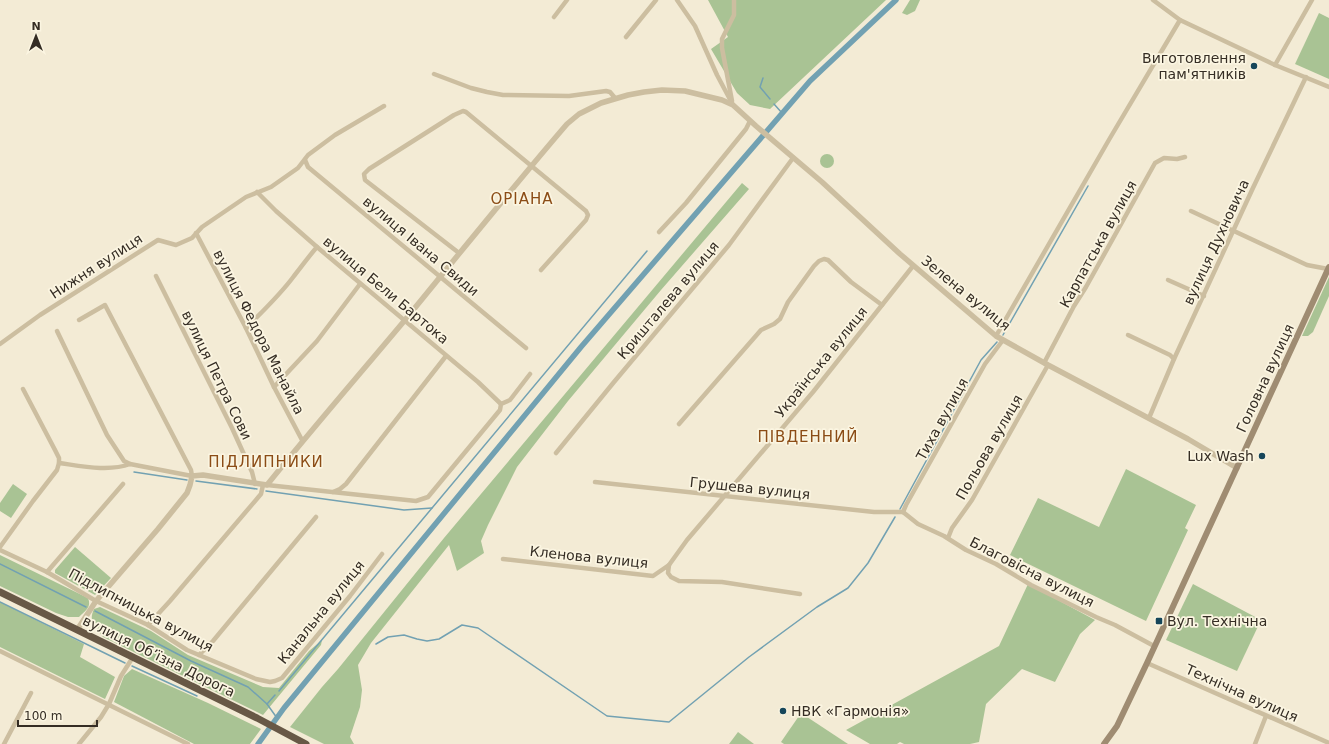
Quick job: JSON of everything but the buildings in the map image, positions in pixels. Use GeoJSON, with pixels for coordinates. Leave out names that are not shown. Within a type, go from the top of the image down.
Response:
{"type":"FeatureCollection","features":[{"type":"Feature","properties":{"kind":"highway","name":"вулиця Обʼїзна Дорога"},"geometry":{"type":"LineString","coordinates":[[0,592],[257,718],[306,744]]}},
{"type":"Feature","properties":{"kind":"main road","name":"Головна вулиця"},"geometry":{"type":"LineString","coordinates":[[1104,744],[1117,726],[1147,663],[1329,268]]}},
{"type":"Feature","properties":{"kind":"street"},"geometry":{"type":"LineString","coordinates":[[554,17],[566,0]]}},
{"type":"Feature","properties":{"kind":"street"},"geometry":{"type":"LineString","coordinates":[[626,37],[656,0]]}},
{"type":"Feature","properties":{"kind":"street"},"geometry":{"type":"LineString","coordinates":[[677,0],[696,26],[717,74],[733,105]]}},
{"type":"Feature","properties":{"kind":"street"},"geometry":{"type":"LineString","coordinates":[[733,105],[722,48],[722,39],[734,15],[734,0]]}},
{"type":"Feature","properties":{"kind":"street"},"geometry":{"type":"LineString","coordinates":[[1153,0],[1180,20],[1275,65],[1329,87]]}},
{"type":"Feature","properties":{"kind":"street"},"geometry":{"type":"LineString","coordinates":[[1275,65],[1312,0]]}},
{"type":"Feature","properties":{"kind":"street"},"geometry":{"type":"LineString","coordinates":[[996,336],[1180,20]]}},
{"type":"Feature","properties":{"kind":"street"},"geometry":{"type":"LineString","coordinates":[[434,74],[471,88],[494,94],[569,96],[606,91],[610,92],[615,98]]}},
{"type":"Feature","properties":{"kind":"street","name":"вулиця Духновича"},"geometry":{"type":"LineString","coordinates":[[1149,418],[1174,359],[1306,77]]}},
{"type":"Feature","properties":{"kind":"street"},"geometry":{"type":"LineString","coordinates":[[148,625],[261,494],[265,485],[302,440],[404,320],[531,166],[568,124],[579,114],[589,108],[615,98],[644,92],[676,90],[710,96],[733,105]]}},
{"type":"Feature","properties":{"kind":"street","name":"Зелена вулиця"},"geometry":{"type":"LineString","coordinates":[[733,105],[822,182],[914,266],[996,336],[1188,439],[1237,468]]}},
{"type":"Feature","properties":{"kind":"street","name":"Нижня вулиця"},"geometry":{"type":"LineString","coordinates":[[0,344],[40,316],[158,240],[176,245],[192,238],[202,227],[246,197],[271,187],[298,168],[308,156],[335,135],[384,106]]}},
{"type":"Feature","properties":{"kind":"street"},"geometry":{"type":"LineString","coordinates":[[459,253],[365,180],[364,177],[365,171],[454,114],[463,111],[586,211],[588,215],[586,220],[541,270]]}},
{"type":"Feature","properties":{"kind":"street"},"geometry":{"type":"LineString","coordinates":[[659,232],[686,204],[746,129],[750,121]]}},
{"type":"Feature","properties":{"kind":"street","name":"Карпатська вулиця"},"geometry":{"type":"LineString","coordinates":[[1046,364],[1074,306],[1094,274],[1155,164],[1164,158],[1177,159],[1186,157]]}},
{"type":"Feature","properties":{"kind":"street","name":"Кришталева вулиця"},"geometry":{"type":"LineString","coordinates":[[556,453],[729,245],[793,158]]}},
{"type":"Feature","properties":{"kind":"street","name":"вулиця Івана Свиди"},"geometry":{"type":"LineString","coordinates":[[305,160],[308,167],[526,348]]}},
{"type":"Feature","properties":{"kind":"street","name":"вулиця Бели Бартока"},"geometry":{"type":"LineString","coordinates":[[257,192],[317,247],[501,404]]}},
{"type":"Feature","properties":{"kind":"street"},"geometry":{"type":"LineString","coordinates":[[1191,211],[1307,265],[1329,268]]}},
{"type":"Feature","properties":{"kind":"street","name":"вулиця Федора Манайла"},"geometry":{"type":"LineString","coordinates":[[196,233],[246,328],[274,387],[302,440]]}},
{"type":"Feature","properties":{"kind":"street"},"geometry":{"type":"LineString","coordinates":[[246,328],[272,302],[317,247]]}},
{"type":"Feature","properties":{"kind":"street"},"geometry":{"type":"LineString","coordinates":[[680,424],[761,330],[774,324],[780,319],[788,302],[819,261],[824,259],[828,260],[851,282],[882,305]]}},
{"type":"Feature","properties":{"kind":"street","name":"Українська вулиця"},"geometry":{"type":"LineString","coordinates":[[668,565],[687,540],[813,392],[914,266]]}},
{"type":"Feature","properties":{"kind":"street","name":"вулиця Петра Сови"},"geometry":{"type":"LineString","coordinates":[[156,276],[232,428],[252,472],[255,484]]}},
{"type":"Feature","properties":{"kind":"street"},"geometry":{"type":"LineString","coordinates":[[1168,280],[1204,296]]}},
{"type":"Feature","properties":{"kind":"street"},"geometry":{"type":"LineString","coordinates":[[274,387],[317,341],[360,284]]}},
{"type":"Feature","properties":{"kind":"street"},"geometry":{"type":"LineString","coordinates":[[77,630],[96,601],[187,493],[192,476],[191,470],[105,305],[79,320]]}},
{"type":"Feature","properties":{"kind":"street"},"geometry":{"type":"LineString","coordinates":[[57,331],[107,435],[124,461],[130,464],[192,476],[204,475],[255,484],[416,502],[428,497],[500,410],[501,404],[510,400],[530,374]]}},
{"type":"Feature","properties":{"kind":"street"},"geometry":{"type":"LineString","coordinates":[[1128,335],[1170,355],[1174,359]]}},
{"type":"Feature","properties":{"kind":"street","name":"Тиха вулиця"},"geometry":{"type":"LineString","coordinates":[[903,512],[985,364],[1003,340]]}},
{"type":"Feature","properties":{"kind":"street"},"geometry":{"type":"LineString","coordinates":[[332,492],[340,489],[346,484],[446,356]]}},
{"type":"Feature","properties":{"kind":"street","name":"Польова вулиця"},"geometry":{"type":"LineString","coordinates":[[948,538],[952,528],[972,500],[1046,364]]}},
{"type":"Feature","properties":{"kind":"street"},"geometry":{"type":"LineString","coordinates":[[0,548],[33,501],[53,476],[59,463],[59,458],[23,389]]}},
{"type":"Feature","properties":{"kind":"street"},"geometry":{"type":"LineString","coordinates":[[59,463],[116,467],[124,467],[130,464]]}},
{"type":"Feature","properties":{"kind":"street","name":"Грушева вулиця"},"geometry":{"type":"LineString","coordinates":[[595,482],[874,512],[903,512]]}},
{"type":"Feature","properties":{"kind":"street"},"geometry":{"type":"LineString","coordinates":[[47,572],[123,484]]}},
{"type":"Feature","properties":{"kind":"street","name":"Благовісна вулиця"},"geometry":{"type":"LineString","coordinates":[[903,512],[918,524],[948,538],[957,545],[996,564],[1031,585],[1115,625],[1154,646]]}},
{"type":"Feature","properties":{"kind":"street"},"geometry":{"type":"LineString","coordinates":[[199,655],[213,641],[316,517]]}},
{"type":"Feature","properties":{"kind":"street","name":"Підлипницька вулиця"},"geometry":{"type":"LineString","coordinates":[[0,548],[47,572],[96,601],[148,625],[187,650],[256,679],[270,682],[275,681]]}},
{"type":"Feature","properties":{"kind":"street","name":"Канальна вулиця"},"geometry":{"type":"LineString","coordinates":[[275,681],[282,678],[350,596],[382,554]]}},
{"type":"Feature","properties":{"kind":"street","name":"Кленова вулиця"},"geometry":{"type":"LineString","coordinates":[[503,559],[653,576],[668,565]]}},
{"type":"Feature","properties":{"kind":"street","name":"Кленова вулиця"},"geometry":{"type":"LineString","coordinates":[[668,565],[668,573],[671,577],[679,581],[722,582],[800,594]]}},
{"type":"Feature","properties":{"kind":"street"},"geometry":{"type":"LineString","coordinates":[[0,651],[188,744]]}},
{"type":"Feature","properties":{"kind":"street"},"geometry":{"type":"LineString","coordinates":[[79,744],[109,704],[121,676],[133,657]]}},
{"type":"Feature","properties":{"kind":"street","name":"Технічна вулиця"},"geometry":{"type":"LineString","coordinates":[[1147,663],[1329,743]]}},
{"type":"Feature","properties":{"kind":"street"},"geometry":{"type":"LineString","coordinates":[[4,744],[31,693]]}},
{"type":"Feature","properties":{"kind":"street"},"geometry":{"type":"LineString","coordinates":[[1255,744],[1266,716]]}},
{"type":"Feature","properties":{"kind":"green space"},"geometry":{"type":"Polygon","coordinates":[[[708,0],[886,0],[770,109],[750,105],[737,93],[711,49],[728,37],[708,0]]]}},
{"type":"Feature","properties":{"kind":"green space"},"geometry":{"type":"Polygon","coordinates":[[[910,0],[920,0],[915,11],[907,15],[902,13],[910,0]]]}},
{"type":"Feature","properties":{"kind":"green space"},"geometry":{"type":"Polygon","coordinates":[[[1319,13],[1329,18],[1329,79],[1295,64],[1319,13]]]}},
{"type":"Feature","properties":{"kind":"green space"},"geometry":{"type":"Polygon","coordinates":[[[824,154],[830,154],[834,158],[834,164],[830,168],[824,168],[820,164],[820,158],[824,154]]]}},
{"type":"Feature","properties":{"kind":"green space"},"geometry":{"type":"Polygon","coordinates":[[[742,183],[749,189],[661,290],[568,401],[517,467],[481,541],[484,553],[457,571],[449,545],[371,643],[358,665],[362,690],[360,707],[350,737],[354,744],[324,744],[290,727],[444,538],[742,183]]]}},
{"type":"Feature","properties":{"kind":"green space"},"geometry":{"type":"Polygon","coordinates":[[[1329,277],[1329,296],[1313,332],[1308,336],[1302,336],[1329,277]]]}},
{"type":"Feature","properties":{"kind":"green space"},"geometry":{"type":"Polygon","coordinates":[[[1126,469],[1196,505],[1185,528],[1188,530],[1146,621],[1010,555],[1038,498],[1099,527],[1126,469]]]}},
{"type":"Feature","properties":{"kind":"green space"},"geometry":{"type":"Polygon","coordinates":[[[13,484],[27,494],[11,518],[0,511],[0,503],[13,484]]]}},
{"type":"Feature","properties":{"kind":"green space"},"geometry":{"type":"Polygon","coordinates":[[[75,547],[111,578],[95,595],[55,573],[55,570],[75,547]]]}},
{"type":"Feature","properties":{"kind":"green space"},"geometry":{"type":"Polygon","coordinates":[[[0,555],[88,598],[89,604],[87,609],[79,617],[68,617],[56,613],[0,586],[0,555]]]}},
{"type":"Feature","properties":{"kind":"green space"},"geometry":{"type":"Polygon","coordinates":[[[1028,584],[1095,620],[1080,634],[1055,682],[1022,669],[986,704],[979,742],[970,744],[904,744],[900,742],[897,744],[870,744],[846,730],[999,646],[1028,584]]]}},
{"type":"Feature","properties":{"kind":"green space"},"geometry":{"type":"Polygon","coordinates":[[[1193,584],[1261,620],[1237,671],[1166,640],[1193,584]]]}},
{"type":"Feature","properties":{"kind":"green space"},"geometry":{"type":"Polygon","coordinates":[[[0,602],[84,644],[80,657],[115,677],[105,699],[0,647],[0,602]]]}},
{"type":"Feature","properties":{"kind":"green space"},"geometry":{"type":"Polygon","coordinates":[[[100,607],[151,631],[188,655],[263,687],[279,688],[309,651],[322,640],[321,645],[263,715],[103,637],[92,621],[92,613],[94,609],[100,607]]]}},
{"type":"Feature","properties":{"kind":"green space"},"geometry":{"type":"Polygon","coordinates":[[[132,669],[208,703],[261,729],[250,744],[194,744],[114,702],[124,676],[132,669]]]}},
{"type":"Feature","properties":{"kind":"green space"},"geometry":{"type":"Polygon","coordinates":[[[801,713],[848,744],[784,744],[781,742],[801,713]]]}},
{"type":"Feature","properties":{"kind":"green space"},"geometry":{"type":"Polygon","coordinates":[[[738,732],[754,744],[729,744],[738,732]]]}},
{"type":"Feature","properties":{"kind":"waterway"},"geometry":{"type":"LineString","coordinates":[[258,744],[284,708],[581,347],[810,81],[896,0]]}},
{"type":"Feature","properties":{"kind":"waterway"},"geometry":{"type":"LineString","coordinates":[[763,78],[760,87],[770,99]]}},
{"type":"Feature","properties":{"kind":"waterway"},"geometry":{"type":"LineString","coordinates":[[774,104],[782,113]]}},
{"type":"Feature","properties":{"kind":"waterway"},"geometry":{"type":"LineString","coordinates":[[1003,335],[1088,186]]}},
{"type":"Feature","properties":{"kind":"waterway"},"geometry":{"type":"LineString","coordinates":[[279,691],[647,251]]}},
{"type":"Feature","properties":{"kind":"waterway"},"geometry":{"type":"LineString","coordinates":[[900,509],[981,360],[997,342]]}},
{"type":"Feature","properties":{"kind":"waterway"},"geometry":{"type":"LineString","coordinates":[[134,472],[187,480]]}},
{"type":"Feature","properties":{"kind":"waterway"},"geometry":{"type":"LineString","coordinates":[[196,481],[257,489]]}},
{"type":"Feature","properties":{"kind":"waterway"},"geometry":{"type":"LineString","coordinates":[[266,491],[404,510],[432,508]]}},
{"type":"Feature","properties":{"kind":"waterway"},"geometry":{"type":"LineString","coordinates":[[376,644],[388,637],[404,635],[427,641],[439,639],[462,625],[478,628],[607,716],[669,722],[749,657],[817,607],[848,588],[868,563],[895,517]]}},
{"type":"Feature","properties":{"kind":"waterway"},"geometry":{"type":"LineString","coordinates":[[0,564],[86,607]]}},
{"type":"Feature","properties":{"kind":"waterway"},"geometry":{"type":"LineString","coordinates":[[0,602],[125,663]]}},
{"type":"Feature","properties":{"kind":"waterway"},"geometry":{"type":"LineString","coordinates":[[95,611],[191,661],[248,687],[267,704],[277,718]]}},
{"type":"Feature","properties":{"kind":"waterway"},"geometry":{"type":"LineString","coordinates":[[132,666],[197,696]]}},
{"type":"Feature","properties":{"kind":"waterway"},"geometry":{"type":"LineString","coordinates":[[267,704],[275,695]]}},
{"type":"Feature","properties":{"kind":"place","name":"Виготовлення пам'ятників"},"geometry":{"type":"Point","coordinates":[1254,66]}},
{"type":"Feature","properties":{"kind":"place","name":"Lux Wash"},"geometry":{"type":"Point","coordinates":[1262,456]}},
{"type":"Feature","properties":{"kind":"place","name":"Вул. Технічна"},"geometry":{"type":"Point","coordinates":[1159,621]}},
{"type":"Feature","properties":{"kind":"place","name":"НВК «Гармонія»"},"geometry":{"type":"Point","coordinates":[783,711]}},
{"type":"Feature","properties":{"kind":"district","name":"ОРІАНА"},"geometry":{"type":"Point","coordinates":[522,199]}},
{"type":"Feature","properties":{"kind":"district","name":"ПІВДЕННИЙ"},"geometry":{"type":"Point","coordinates":[808,437]}},
{"type":"Feature","properties":{"kind":"district","name":"ПІДЛИПНИКИ"},"geometry":{"type":"Point","coordinates":[266,462]}}]}
